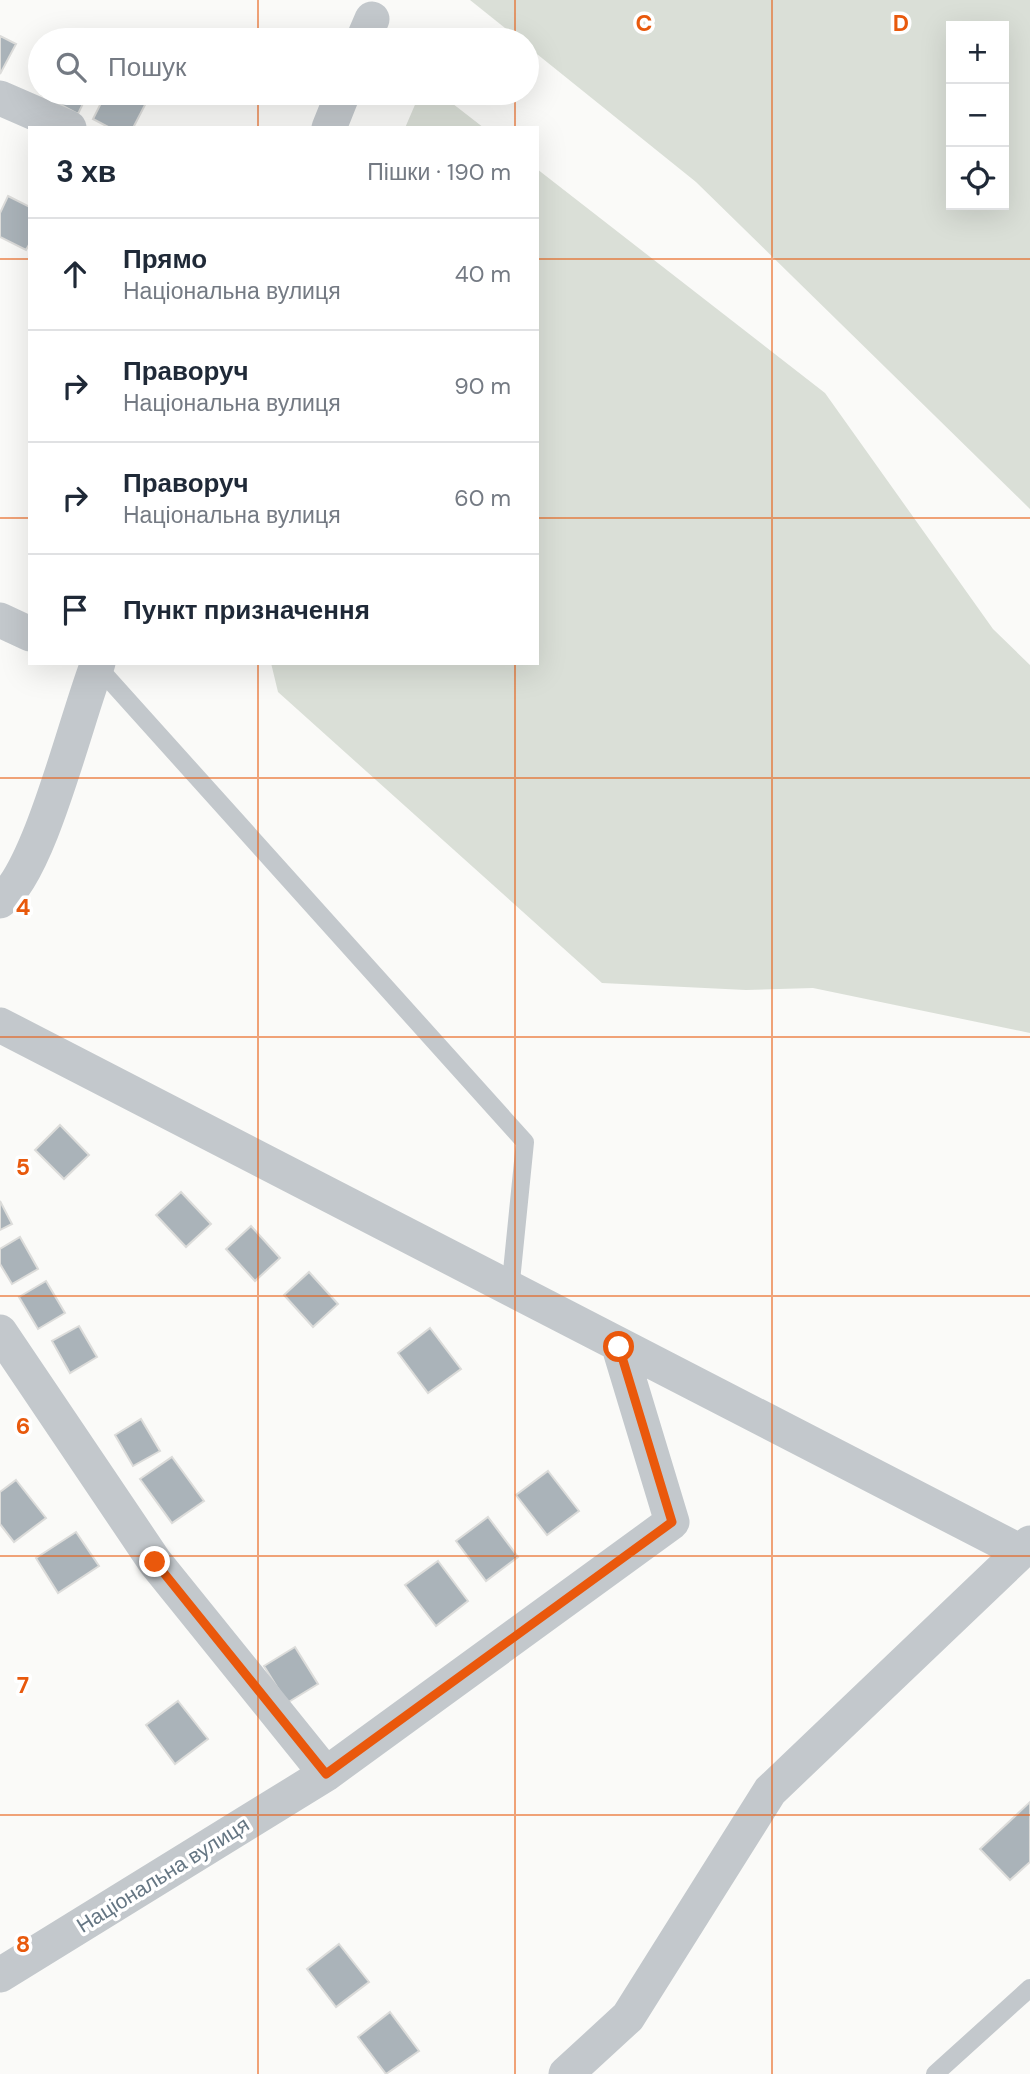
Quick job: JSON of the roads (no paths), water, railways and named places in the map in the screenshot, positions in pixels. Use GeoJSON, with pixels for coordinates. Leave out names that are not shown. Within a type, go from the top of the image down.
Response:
{"type":"FeatureCollection","features":[{"type":"Feature","properties":{"kind":"street"},"geometry":{"type":"LineString","coordinates":[[0,98],[64,126]]}},
{"type":"Feature","properties":{"kind":"street"},"geometry":{"type":"LineString","coordinates":[[331,126],[339,105]]}},
{"type":"Feature","properties":{"kind":"street"},"geometry":{"type":"LineString","coordinates":[[0,620],[28,633]]}},
{"type":"Feature","properties":{"kind":"street"},"geometry":{"type":"LineString","coordinates":[[0,901],[8,896],[34,852],[95,665]]}},
{"type":"Feature","properties":{"kind":"street"},"geometry":{"type":"LineString","coordinates":[[0,1025],[619,1347],[1025,1548],[770,1791],[628,2017],[566,2074]]}},
{"type":"Feature","properties":{"kind":"street"},"geometry":{"type":"LineString","coordinates":[[0,1332],[155,1562],[326,1774]]}},
{"type":"Feature","properties":{"kind":"street","name":"Національна вулиця"},"geometry":{"type":"LineString","coordinates":[[0,1976],[326,1774],[672,1522],[619,1347]]}},
{"type":"Feature","properties":{"kind":"lane"},"geometry":{"type":"LineString","coordinates":[[96,665],[526,1142],[510,1291]]}},
{"type":"Feature","properties":{"kind":"lane"},"geometry":{"type":"LineString","coordinates":[[935,2074],[1030,1988]]}}]}
